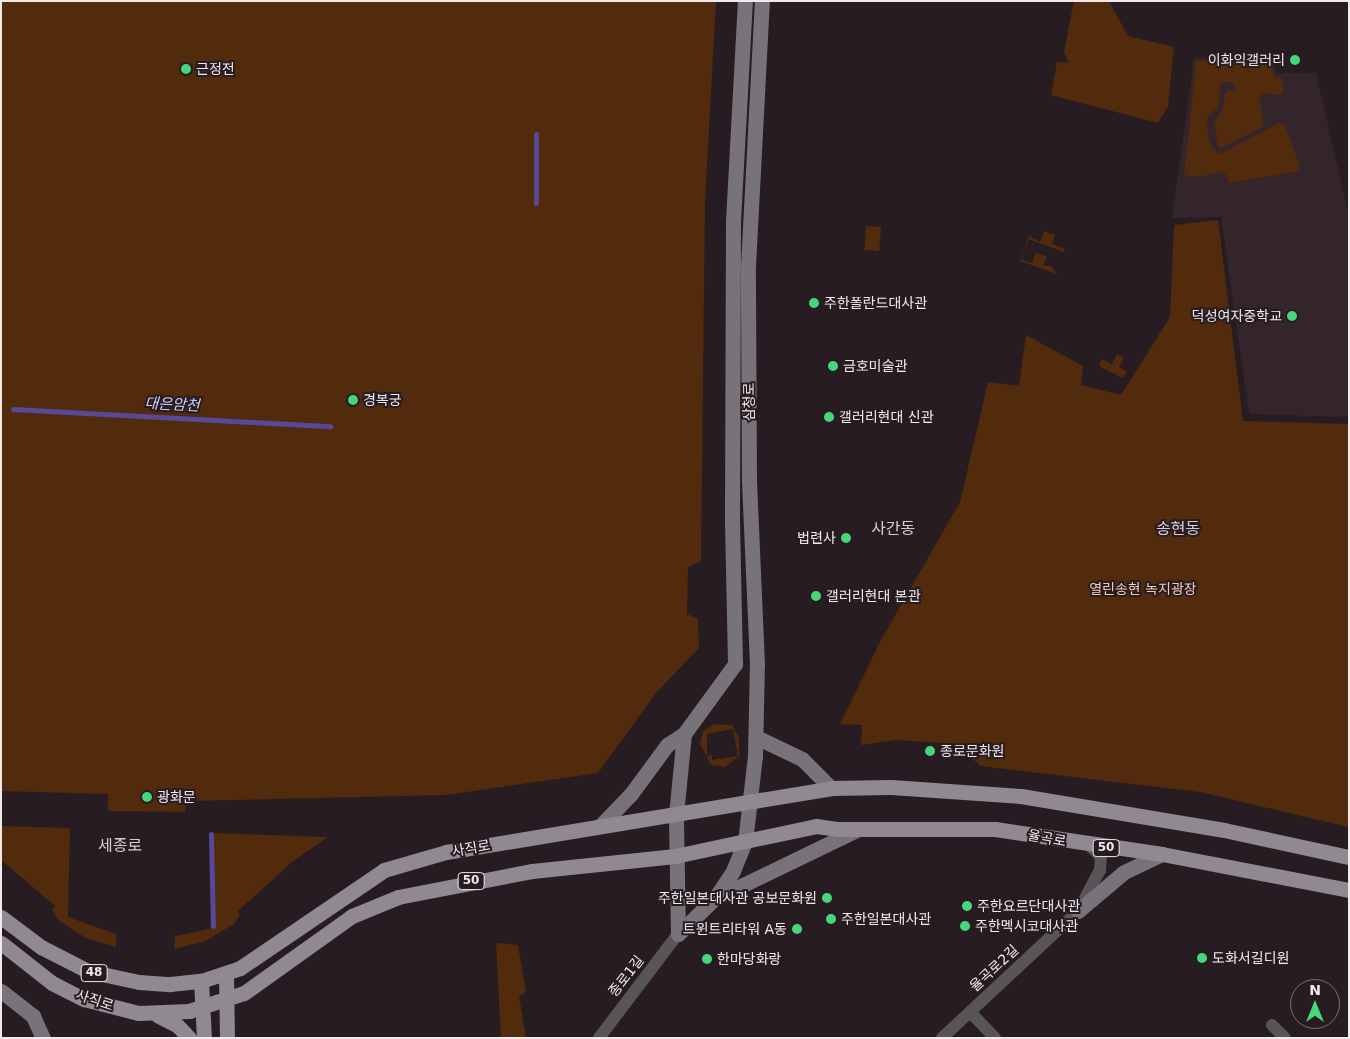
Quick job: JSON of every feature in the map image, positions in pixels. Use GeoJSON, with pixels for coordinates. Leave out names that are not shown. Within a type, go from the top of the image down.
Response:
{"type":"FeatureCollection","features":[{"type":"Feature","properties":{"kind":"main road"},"geometry":{"type":"LineString","coordinates":[[748,802],[830,788],[891,786],[1022,796],[1224,830],[1349,857]]}},
{"type":"Feature","properties":{"kind":"main road","name":"사직로"},"geometry":{"type":"LineString","coordinates":[[226,974],[268,950],[384,870],[446,852],[602,824],[676,815],[748,802]]}},
{"type":"Feature","properties":{"kind":"main road","name":"율곡로"},"geometry":{"type":"LineString","coordinates":[[745,842],[816,826],[995,830],[1090,846],[1162,854],[1349,890]]}},
{"type":"Feature","properties":{"kind":"main road","name":"50"},"geometry":{"type":"LineString","coordinates":[[203,1008],[227,1000],[252,988],[352,916],[398,897],[532,871],[676,856],[745,842]]}},
{"type":"Feature","properties":{"kind":"main road","name":"사직로"},"geometry":{"type":"LineString","coordinates":[[1,917],[41,947],[88,971],[139,982],[170,984],[201,981]]}},
{"type":"Feature","properties":{"kind":"main road","name":"사직로"},"geometry":{"type":"LineString","coordinates":[[1,943],[69,992],[129,1011],[156,1014],[203,1008]]}},
{"type":"Feature","properties":{"kind":"main road"},"geometry":{"type":"LineString","coordinates":[[226,974],[227,1038]]}},
{"type":"Feature","properties":{"kind":"main road","name":"48"},"geometry":{"type":"LineString","coordinates":[[201,981],[226,974]]}},
{"type":"Feature","properties":{"kind":"main road"},"geometry":{"type":"LineString","coordinates":[[201,981],[204,1038]]}},
{"type":"Feature","properties":{"kind":"main road"},"geometry":{"type":"LineString","coordinates":[[156,1014],[177,1025],[189,1038]]}},
{"type":"Feature","properties":{"kind":"street","name":"삼청로"},"geometry":{"type":"LineString","coordinates":[[684,734],[735,664],[732,518],[733,221],[745,1]]}},
{"type":"Feature","properties":{"kind":"street","name":"삼청로"},"geometry":{"type":"LineString","coordinates":[[714,898],[733,871],[745,842],[756,737],[757,664],[749,481],[748,266],[762,1]]}},
{"type":"Feature","properties":{"kind":"street"},"geometry":{"type":"LineString","coordinates":[[678,934],[676,815],[684,734]]}},
{"type":"Feature","properties":{"kind":"street"},"geometry":{"type":"LineString","coordinates":[[602,824],[631,794],[667,745],[684,734]]}},
{"type":"Feature","properties":{"kind":"street"},"geometry":{"type":"LineString","coordinates":[[756,737],[802,759],[830,788]]}},
{"type":"Feature","properties":{"kind":"street"},"geometry":{"type":"LineString","coordinates":[[678,934],[714,898],[861,828]]}},
{"type":"Feature","properties":{"kind":"street","name":"율곡로2길"},"geometry":{"type":"LineString","coordinates":[[942,1038],[1078,911],[1100,870],[1101,857],[1090,846]]}},
{"type":"Feature","properties":{"kind":"street"},"geometry":{"type":"LineString","coordinates":[[1078,911],[1124,872],[1162,854]]}},
{"type":"Feature","properties":{"kind":"street","name":"종로1길"},"geometry":{"type":"LineString","coordinates":[[599,1038],[678,934]]}},
{"type":"Feature","properties":{"kind":"street"},"geometry":{"type":"LineString","coordinates":[[1,991],[33,1016],[44,1038]]}},
{"type":"Feature","properties":{"kind":"street"},"geometry":{"type":"LineString","coordinates":[[970,1012],[995,1038]]}},
{"type":"Feature","properties":{"kind":"street"},"geometry":{"type":"LineString","coordinates":[[1272,1025],[1285,1038]]}},
{"type":"Feature","properties":{"kind":"shaded area","name":"덕성여자중학교"},"geometry":{"type":"Polygon","coordinates":[[[1194,58],[1273,59],[1276,73],[1316,73],[1349,216],[1349,417],[1249,414],[1221,217],[1172,218],[1194,58]]]}},
{"type":"Feature","properties":{"kind":"green space","name":"경복궁"},"geometry":{"type":"Polygon","coordinates":[[[1,1],[716,1],[705,202],[701,561],[688,567],[687,614],[698,619],[699,648],[656,693],[598,773],[446,795],[186,801],[185,812],[108,811],[108,794],[1,791],[1,1]]]}},
{"type":"Feature","properties":{"kind":"green space"},"geometry":{"type":"Polygon","coordinates":[[[1074,1],[1109,1],[1128,36],[1174,47],[1168,106],[1158,123],[1051,95],[1057,62],[1069,63],[1064,52],[1074,1]]]}},
{"type":"Feature","properties":{"kind":"green space"},"geometry":{"type":"Polygon","coordinates":[[[1196,61],[1271,62],[1274,76],[1283,79],[1284,90],[1281,95],[1266,93],[1259,96],[1264,126],[1221,148],[1218,146],[1214,123],[1223,108],[1225,93],[1229,90],[1238,91],[1232,82],[1221,82],[1218,107],[1207,117],[1208,135],[1212,148],[1220,154],[1279,123],[1285,125],[1300,167],[1296,172],[1229,183],[1224,172],[1196,177],[1184,175],[1196,61]]]}},
{"type":"Feature","properties":{"kind":"green space","name":"열린송현 녹지광장"},"geometry":{"type":"Polygon","coordinates":[[[1218,220],[1243,421],[1349,424],[1349,827],[1200,792],[981,766],[955,744],[896,740],[861,745],[862,725],[840,724],[881,640],[960,502],[988,382],[1019,386],[1026,335],[1083,366],[1081,385],[1121,395],[1170,317],[1174,225],[1218,220]]]}},
{"type":"Feature","properties":{"kind":"green space"},"geometry":{"type":"Polygon","coordinates":[[[866,226],[881,227],[879,251],[864,250],[866,226]]]}},
{"type":"Feature","properties":{"kind":"green space"},"geometry":{"type":"Polygon","coordinates":[[[1044,231],[1055,235],[1052,244],[1065,249],[1064,252],[1029,239],[1021,259],[1032,263],[1036,253],[1047,256],[1043,266],[1051,266],[1057,274],[1020,261],[1029,236],[1040,242],[1044,231]]]}},
{"type":"Feature","properties":{"kind":"green space"},"geometry":{"type":"Polygon","coordinates":[[[1117,354],[1124,358],[1119,367],[1127,372],[1123,378],[1099,366],[1102,359],[1112,364],[1117,354]]]}},
{"type":"Feature","properties":{"kind":"green space"},"geometry":{"type":"Polygon","coordinates":[[[715,724],[732,725],[739,737],[739,756],[725,767],[711,765],[700,744],[703,731],[715,724]],[[733,729],[707,734],[707,756],[712,755],[712,760],[738,756],[733,729]]]}},
{"type":"Feature","properties":{"kind":"green space"},"geometry":{"type":"Polygon","coordinates":[[[1,826],[70,828],[68,917],[116,934],[116,947],[86,938],[58,920],[52,910],[55,906],[1,860],[1,826]]]}},
{"type":"Feature","properties":{"kind":"green space"},"geometry":{"type":"Polygon","coordinates":[[[213,833],[328,837],[292,862],[238,911],[240,915],[234,924],[205,941],[174,949],[175,936],[214,928],[213,833]]]}},
{"type":"Feature","properties":{"kind":"green space"},"geometry":{"type":"Polygon","coordinates":[[[496,943],[518,945],[526,992],[519,996],[526,1038],[501,1038],[496,943]]]}},
{"type":"Feature","properties":{"kind":"waterway"},"geometry":{"type":"LineString","coordinates":[[536,134],[536,203]]}},
{"type":"Feature","properties":{"kind":"waterway","name":"대은암천"},"geometry":{"type":"LineString","coordinates":[[13,409],[331,426]]}},
{"type":"Feature","properties":{"kind":"waterway"},"geometry":{"type":"LineString","coordinates":[[211,834],[213,926]]}},
{"type":"Feature","properties":{"kind":"place","name":"이화익갤러리"},"geometry":{"type":"Point","coordinates":[1295,60]}},
{"type":"Feature","properties":{"kind":"place","name":"근정전"},"geometry":{"type":"Point","coordinates":[186,69]}},
{"type":"Feature","properties":{"kind":"place","name":"주한폴란드대사관"},"geometry":{"type":"Point","coordinates":[814,303]}},
{"type":"Feature","properties":{"kind":"place","name":"덕성여자중학교"},"geometry":{"type":"Point","coordinates":[1292,316]}},
{"type":"Feature","properties":{"kind":"place","name":"금호미술관"},"geometry":{"type":"Point","coordinates":[833,366]}},
{"type":"Feature","properties":{"kind":"place","name":"경복궁"},"geometry":{"type":"Point","coordinates":[353,400]}},
{"type":"Feature","properties":{"kind":"place","name":"갤러리현대 신관"},"geometry":{"type":"Point","coordinates":[829,417]}},
{"type":"Feature","properties":{"kind":"place","name":"법련사"},"geometry":{"type":"Point","coordinates":[846,538]}},
{"type":"Feature","properties":{"kind":"place","name":"갤러리현대 본관"},"geometry":{"type":"Point","coordinates":[816,596]}},
{"type":"Feature","properties":{"kind":"place","name":"종로문화원"},"geometry":{"type":"Point","coordinates":[930,751]}},
{"type":"Feature","properties":{"kind":"place","name":"광화문"},"geometry":{"type":"Point","coordinates":[147,797]}},
{"type":"Feature","properties":{"kind":"place","name":"주한일본대사관 공보문화원"},"geometry":{"type":"Point","coordinates":[827,898]}},
{"type":"Feature","properties":{"kind":"place","name":"주한요르단대사관"},"geometry":{"type":"Point","coordinates":[967,906]}},
{"type":"Feature","properties":{"kind":"place","name":"주한일본대사관"},"geometry":{"type":"Point","coordinates":[831,919]}},
{"type":"Feature","properties":{"kind":"place","name":"주한멕시코대사관"},"geometry":{"type":"Point","coordinates":[965,926]}},
{"type":"Feature","properties":{"kind":"place","name":"트윈트리타워 A동"},"geometry":{"type":"Point","coordinates":[797,929]}},
{"type":"Feature","properties":{"kind":"place","name":"도화서길디원"},"geometry":{"type":"Point","coordinates":[1202,958]}},
{"type":"Feature","properties":{"kind":"place","name":"한마당화랑"},"geometry":{"type":"Point","coordinates":[707,959]}},
{"type":"Feature","properties":{"kind":"district","name":"사간동"},"geometry":{"type":"Point","coordinates":[893,529]}},
{"type":"Feature","properties":{"kind":"district","name":"송현동"},"geometry":{"type":"Point","coordinates":[1178,529]}},
{"type":"Feature","properties":{"kind":"district","name":"세종로"},"geometry":{"type":"Point","coordinates":[120,846]}}]}
